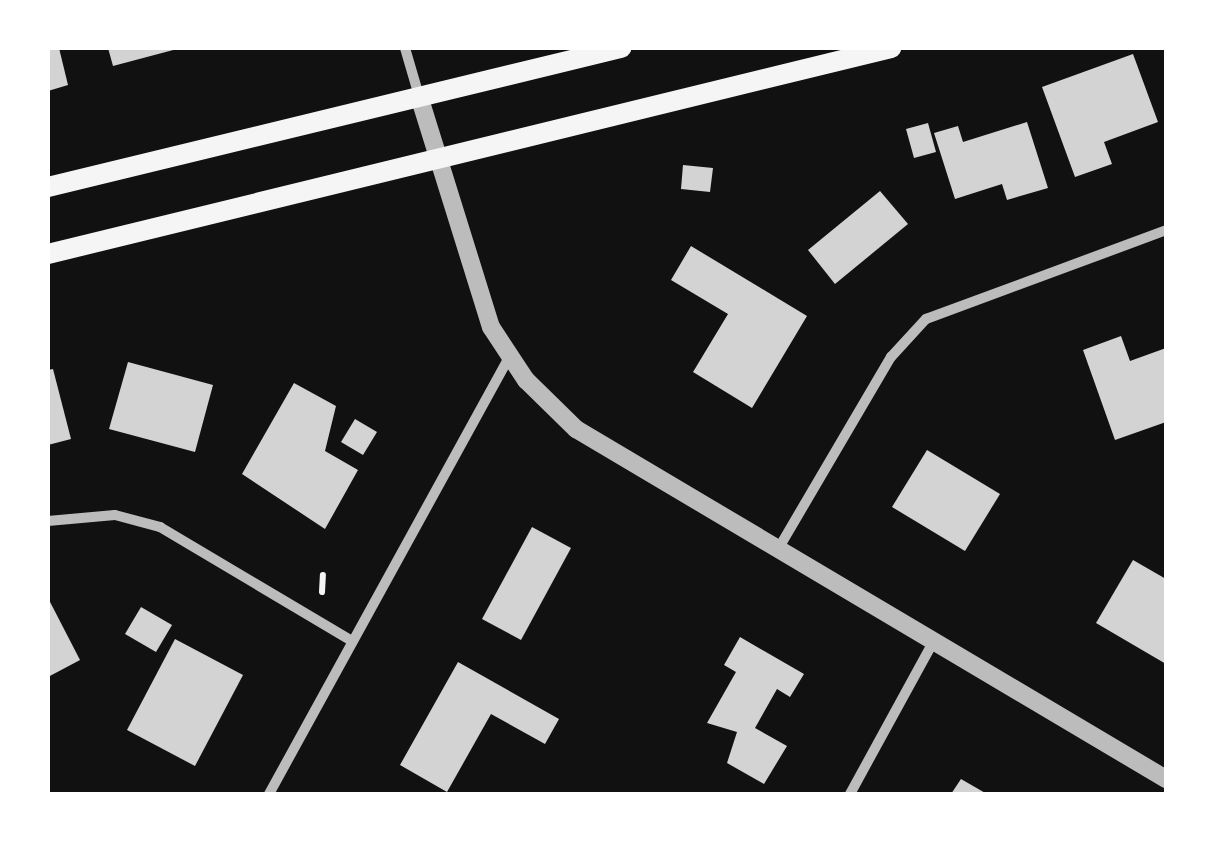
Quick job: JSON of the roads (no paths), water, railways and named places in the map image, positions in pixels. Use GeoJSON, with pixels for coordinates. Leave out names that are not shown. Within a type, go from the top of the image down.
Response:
{"type":"FeatureCollection","features":[{"type":"Feature","properties":{"kind":"main road"},"geometry":{"type":"LineString","coordinates":[[48,187],[621,48]]}},
{"type":"Feature","properties":{"kind":"main road"},"geometry":{"type":"LineString","coordinates":[[48,254],[439,162],[890,48]]}},
{"type":"Feature","properties":{"kind":"street"},"geometry":{"type":"LineString","coordinates":[[406,48],[484,310],[509,356],[611,455],[1166,779]]}},
{"type":"Feature","properties":{"kind":"street"},"geometry":{"type":"LineString","coordinates":[[776,552],[891,357],[926,319],[1166,230]]}},
{"type":"Feature","properties":{"kind":"street"},"geometry":{"type":"LineString","coordinates":[[269,794],[509,356]]}},
{"type":"Feature","properties":{"kind":"street"},"geometry":{"type":"LineString","coordinates":[[48,521],[116,515],[160,527],[352,640]]}},
{"type":"Feature","properties":{"kind":"street"},"geometry":{"type":"LineString","coordinates":[[850,794],[932,644]]}}]}
